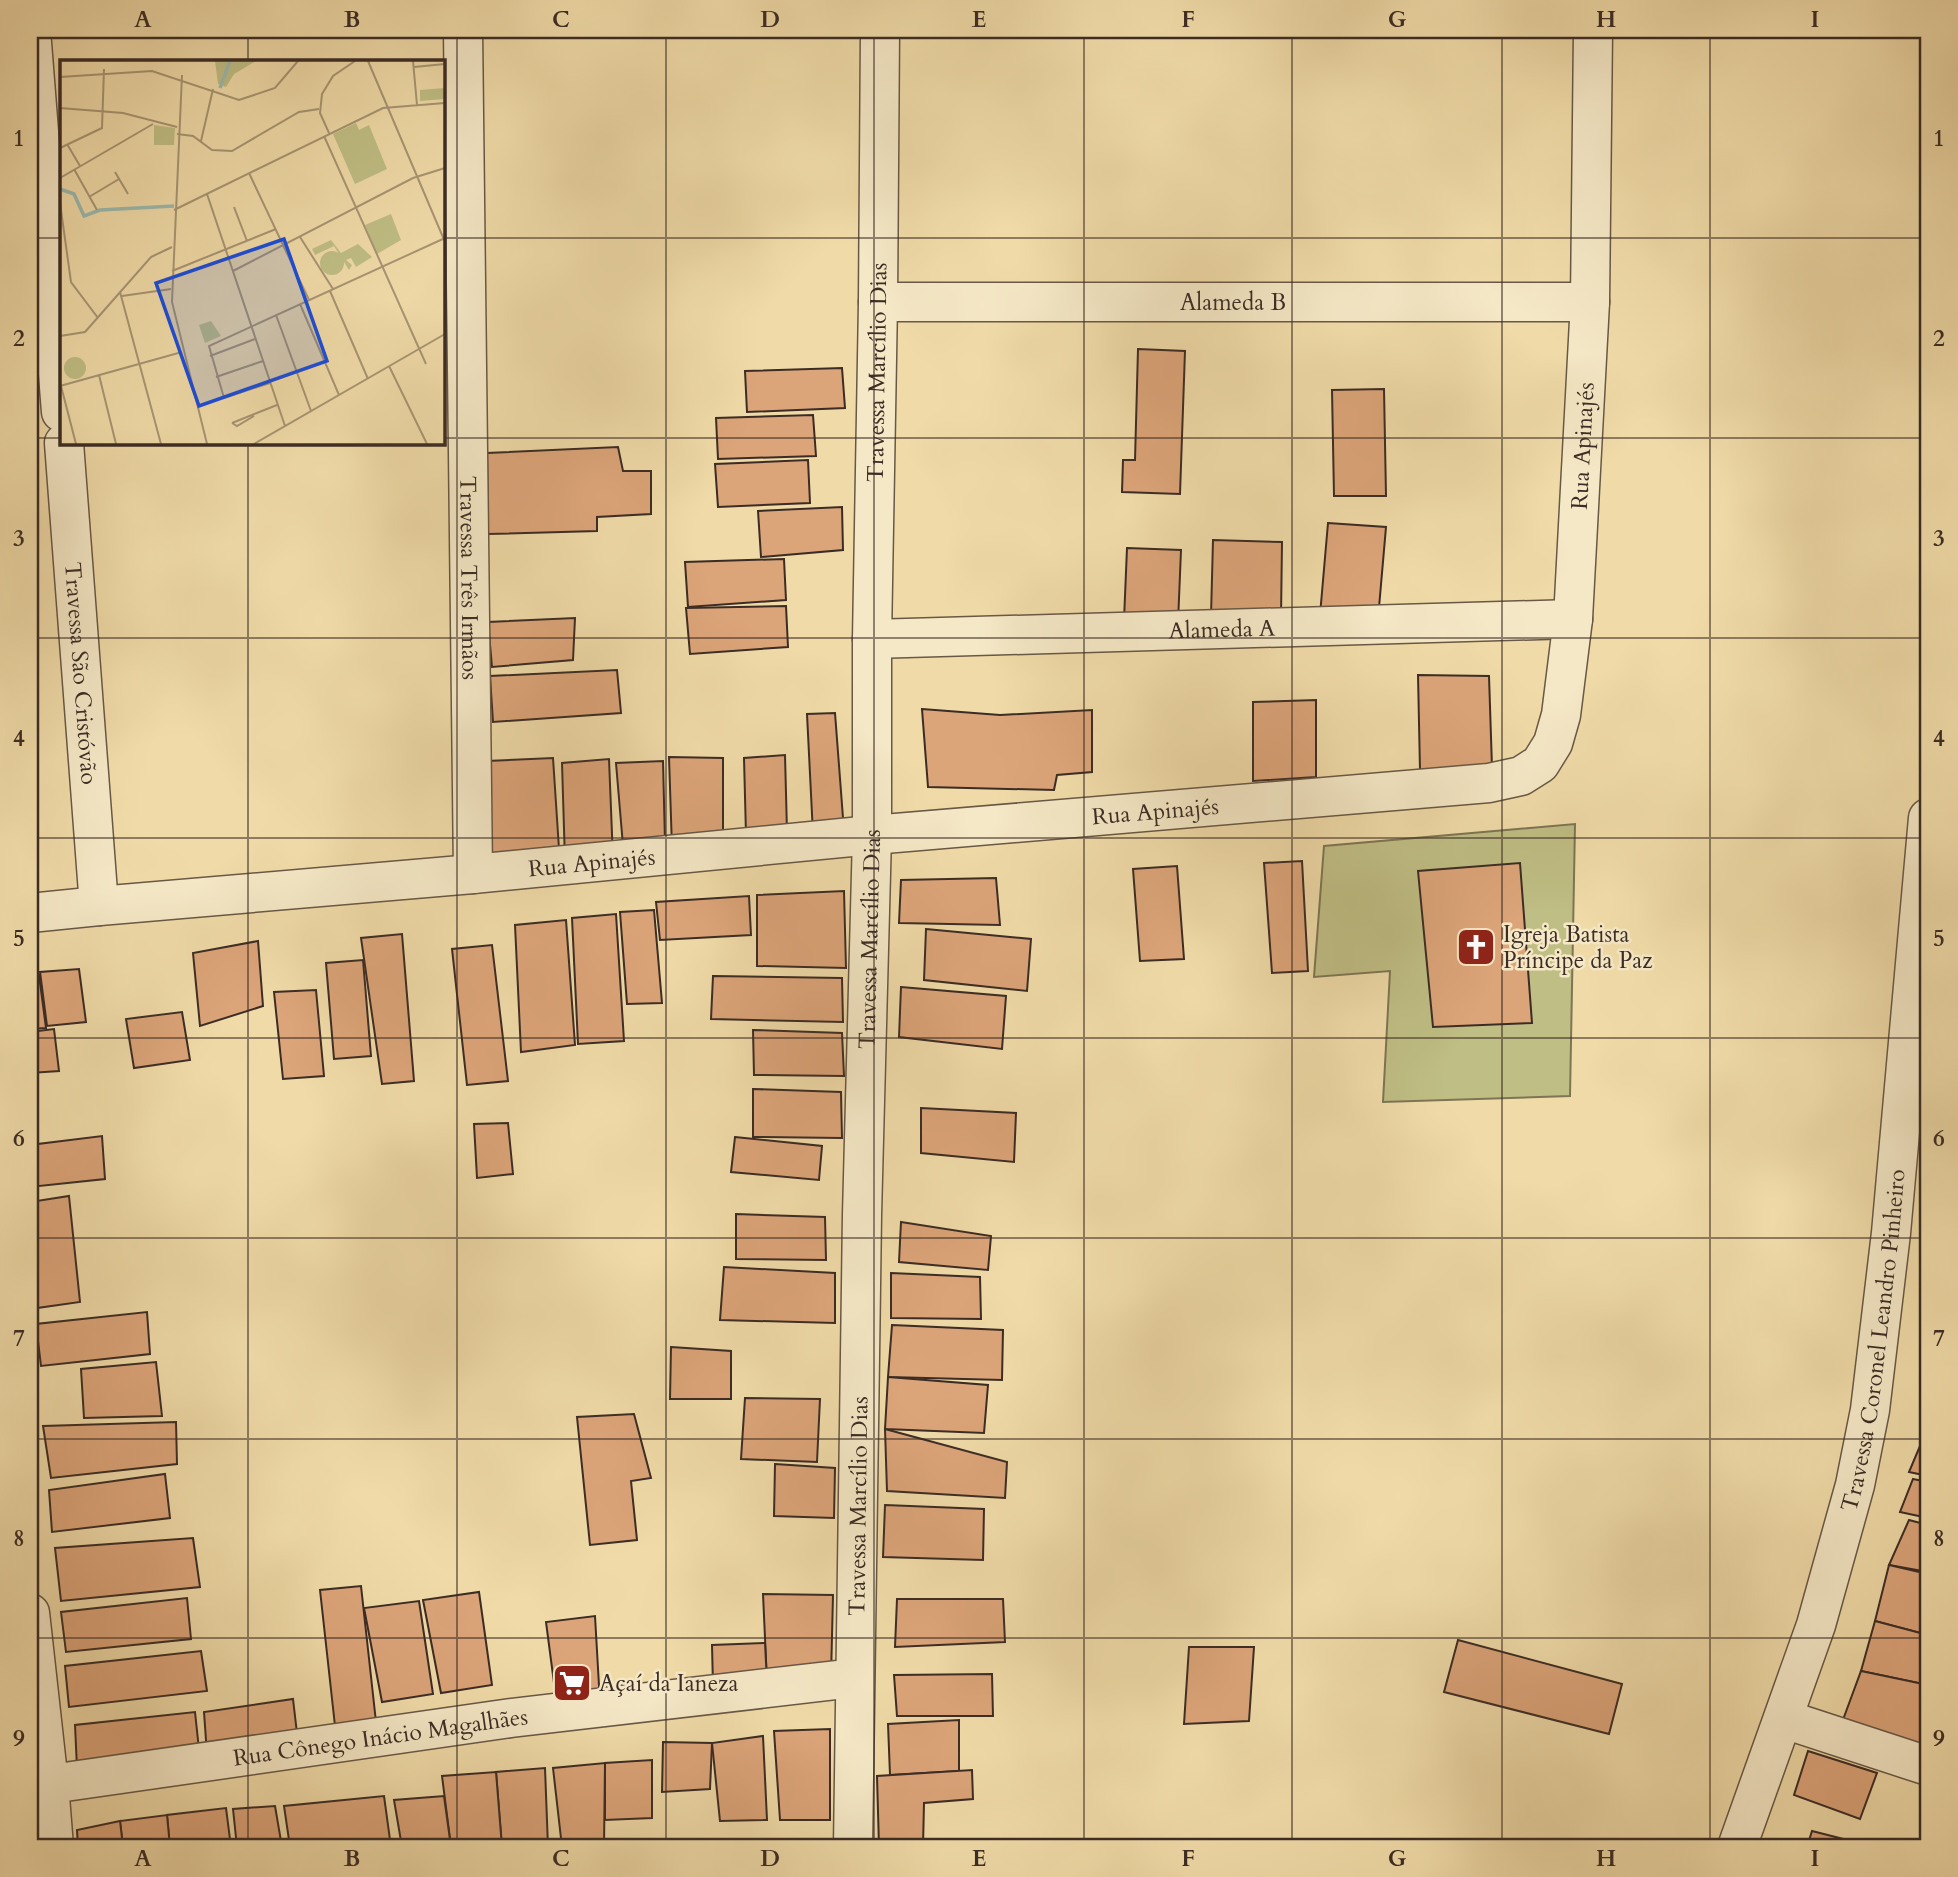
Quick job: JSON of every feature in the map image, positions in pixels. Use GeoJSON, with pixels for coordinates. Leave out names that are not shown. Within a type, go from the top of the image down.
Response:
{"type":"FeatureCollection","features":[{"type":"Feature","properties":{"kind":"street"},"geometry":{"type":"LineString","coordinates":[[31,30],[60,399]]}},
{"type":"Feature","properties":{"kind":"street","name":"Travessa Três Irmãos"},"geometry":{"type":"LineString","coordinates":[[463,30],[474,874]]}},
{"type":"Feature","properties":{"kind":"street","name":"Travessa Marcílio Dias"},"geometry":{"type":"LineString","coordinates":[[853,1847],[862,1215],[872,835],[880,30]]}},
{"type":"Feature","properties":{"kind":"street","name":"Rua Apinajés"},"geometry":{"type":"LineString","coordinates":[[30,913],[474,874],[872,835],[1489,783],[1521,776],[1540,764],[1553,743],[1561,715],[1573,619],[1590,302],[1593,30]]}},
{"type":"Feature","properties":{"kind":"street","name":"Alameda B"},"geometry":{"type":"LineString","coordinates":[[878,303],[1590,302]]}},
{"type":"Feature","properties":{"kind":"street","name":"Travessa São Cristóvão"},"geometry":{"type":"LineString","coordinates":[[64,444],[99,906]]}},
{"type":"Feature","properties":{"kind":"street","name":"Alameda A"},"geometry":{"type":"LineString","coordinates":[[872,639],[1573,619]]}},
{"type":"Feature","properties":{"kind":"street","name":"Travessa Coronel Leandro Pinheiro"},"geometry":{"type":"LineString","coordinates":[[1737,1847],[1816,1625],[1855,1485],[1870,1410],[1891,1233],[1928,818]]}},
{"type":"Feature","properties":{"kind":"street"},"geometry":{"type":"LineString","coordinates":[[30,1613],[40,1785],[54,1847]]}},
{"type":"Feature","properties":{"kind":"street","name":"Rua Cônego Inácio Magalhães"},"geometry":{"type":"LineString","coordinates":[[40,1785],[511,1718],[854,1678]]}},
{"type":"Feature","properties":{"kind":"street"},"geometry":{"type":"LineString","coordinates":[[1784,1719],[1928,1766]]}},
{"type":"Feature","properties":{"kind":"shaded area"},"geometry":{"type":"Polygon","coordinates":[[[1575,824],[1570,1096],[1383,1102],[1390,971],[1314,977],[1324,846],[1575,824]]]}},
{"type":"Feature","properties":{"kind":"building"},"geometry":{"type":"Polygon","coordinates":[[[1138,349],[1185,351],[1180,494],[1122,492],[1123,460],[1135,460],[1138,349]]]}},
{"type":"Feature","properties":{"kind":"building"},"geometry":{"type":"Polygon","coordinates":[[[842,368],[845,408],[747,412],[745,371],[842,368]]]}},
{"type":"Feature","properties":{"kind":"building"},"geometry":{"type":"Polygon","coordinates":[[[1384,389],[1386,496],[1334,496],[1332,390],[1384,389]]]}},
{"type":"Feature","properties":{"kind":"building"},"geometry":{"type":"Polygon","coordinates":[[[813,415],[816,456],[718,459],[716,418],[813,415]]]}},
{"type":"Feature","properties":{"kind":"building"},"geometry":{"type":"Polygon","coordinates":[[[618,447],[623,471],[651,471],[651,514],[597,517],[597,531],[488,534],[487,453],[618,447]]]}},
{"type":"Feature","properties":{"kind":"building"},"geometry":{"type":"Polygon","coordinates":[[[808,460],[810,503],[718,507],[715,464],[808,460]]]}},
{"type":"Feature","properties":{"kind":"building"},"geometry":{"type":"Polygon","coordinates":[[[842,507],[843,550],[761,557],[758,511],[842,507]]]}},
{"type":"Feature","properties":{"kind":"building"},"geometry":{"type":"Polygon","coordinates":[[[1328,523],[1386,527],[1378,619],[1320,615],[1328,523]]]}},
{"type":"Feature","properties":{"kind":"building"},"geometry":{"type":"Polygon","coordinates":[[[1213,540],[1282,542],[1281,617],[1211,616],[1213,540]]]}},
{"type":"Feature","properties":{"kind":"building"},"geometry":{"type":"Polygon","coordinates":[[[1127,548],[1181,550],[1178,623],[1124,620],[1127,548]]]}},
{"type":"Feature","properties":{"kind":"building"},"geometry":{"type":"Polygon","coordinates":[[[784,559],[786,600],[688,607],[685,562],[784,559]]]}},
{"type":"Feature","properties":{"kind":"building"},"geometry":{"type":"Polygon","coordinates":[[[786,606],[788,647],[690,654],[686,608],[786,606]]]}},
{"type":"Feature","properties":{"kind":"building"},"geometry":{"type":"Polygon","coordinates":[[[575,618],[573,660],[492,667],[488,622],[575,618]]]}},
{"type":"Feature","properties":{"kind":"building"},"geometry":{"type":"Polygon","coordinates":[[[617,670],[621,713],[493,722],[490,676],[617,670]]]}},
{"type":"Feature","properties":{"kind":"building"},"geometry":{"type":"Polygon","coordinates":[[[1418,675],[1489,676],[1492,767],[1420,770],[1418,675]]]}},
{"type":"Feature","properties":{"kind":"building"},"geometry":{"type":"Polygon","coordinates":[[[1316,700],[1316,777],[1253,781],[1253,702],[1316,700]]]}},
{"type":"Feature","properties":{"kind":"building"},"geometry":{"type":"Polygon","coordinates":[[[922,709],[1000,715],[1092,710],[1092,772],[1057,775],[1054,790],[928,787],[922,709]]]}},
{"type":"Feature","properties":{"kind":"building"},"geometry":{"type":"Polygon","coordinates":[[[835,713],[844,831],[813,834],[807,714],[835,713]]]}},
{"type":"Feature","properties":{"kind":"building"},"geometry":{"type":"Polygon","coordinates":[[[785,755],[787,832],[746,835],[744,758],[785,755]]]}},
{"type":"Feature","properties":{"kind":"building"},"geometry":{"type":"Polygon","coordinates":[[[669,757],[723,758],[723,847],[672,848],[669,757]]]}},
{"type":"Feature","properties":{"kind":"building"},"geometry":{"type":"Polygon","coordinates":[[[553,758],[560,864],[493,870],[487,761],[553,758]]]}},
{"type":"Feature","properties":{"kind":"building"},"geometry":{"type":"Polygon","coordinates":[[[609,759],[613,859],[565,862],[562,763],[609,759]]]}},
{"type":"Feature","properties":{"kind":"building"},"geometry":{"type":"Polygon","coordinates":[[[663,761],[665,842],[623,846],[616,763],[663,761]]]}},
{"type":"Feature","properties":{"kind":"building"},"geometry":{"type":"Polygon","coordinates":[[[1302,861],[1308,971],[1272,973],[1264,863],[1302,861]]]}},
{"type":"Feature","properties":{"kind":"building","name":"Igreja Batista Príncipe da Paz"},"geometry":{"type":"Polygon","coordinates":[[[1520,863],[1532,1023],[1433,1027],[1418,871],[1520,863]]]}},
{"type":"Feature","properties":{"kind":"building"},"geometry":{"type":"Polygon","coordinates":[[[1177,866],[1184,959],[1140,961],[1133,869],[1177,866]]]}},
{"type":"Feature","properties":{"kind":"building"},"geometry":{"type":"Polygon","coordinates":[[[996,878],[1000,925],[899,923],[901,880],[996,878]]]}},
{"type":"Feature","properties":{"kind":"building"},"geometry":{"type":"Polygon","coordinates":[[[844,891],[846,968],[757,966],[757,895],[844,891]]]}},
{"type":"Feature","properties":{"kind":"building"},"geometry":{"type":"Polygon","coordinates":[[[749,896],[751,935],[660,940],[656,902],[749,896]]]}},
{"type":"Feature","properties":{"kind":"building"},"geometry":{"type":"Polygon","coordinates":[[[654,910],[662,1003],[627,1004],[620,912],[654,910]]]}},
{"type":"Feature","properties":{"kind":"building"},"geometry":{"type":"Polygon","coordinates":[[[616,914],[624,1041],[578,1044],[572,918],[616,914]]]}},
{"type":"Feature","properties":{"kind":"building"},"geometry":{"type":"Polygon","coordinates":[[[566,920],[575,1045],[521,1052],[515,925],[566,920]]]}},
{"type":"Feature","properties":{"kind":"building"},"geometry":{"type":"Polygon","coordinates":[[[926,929],[1031,939],[1027,991],[924,980],[926,929]]]}},
{"type":"Feature","properties":{"kind":"building"},"geometry":{"type":"Polygon","coordinates":[[[402,934],[414,1081],[382,1084],[361,938],[402,934]]]}},
{"type":"Feature","properties":{"kind":"building"},"geometry":{"type":"Polygon","coordinates":[[[258,941],[263,1006],[200,1026],[193,953],[258,941]]]}},
{"type":"Feature","properties":{"kind":"building"},"geometry":{"type":"Polygon","coordinates":[[[492,945],[508,1081],[467,1085],[452,949],[492,945]]]}},
{"type":"Feature","properties":{"kind":"building"},"geometry":{"type":"Polygon","coordinates":[[[363,960],[371,1056],[334,1059],[326,963],[363,960]]]}},
{"type":"Feature","properties":{"kind":"building"},"geometry":{"type":"Polygon","coordinates":[[[79,969],[86,1022],[47,1026],[40,972],[79,969]]]}},
{"type":"Feature","properties":{"kind":"building"},"geometry":{"type":"Polygon","coordinates":[[[39,975],[46,1028],[30,1029],[30,976],[39,975]]]}},
{"type":"Feature","properties":{"kind":"building"},"geometry":{"type":"Polygon","coordinates":[[[713,976],[842,978],[843,1022],[711,1019],[713,976]]]}},
{"type":"Feature","properties":{"kind":"building"},"geometry":{"type":"Polygon","coordinates":[[[901,987],[1006,996],[1002,1049],[899,1037],[901,987]]]}},
{"type":"Feature","properties":{"kind":"building"},"geometry":{"type":"Polygon","coordinates":[[[316,990],[324,1076],[283,1079],[274,992],[316,990]]]}},
{"type":"Feature","properties":{"kind":"building"},"geometry":{"type":"Polygon","coordinates":[[[182,1012],[190,1060],[134,1068],[126,1019],[182,1012]]]}},
{"type":"Feature","properties":{"kind":"building"},"geometry":{"type":"Polygon","coordinates":[[[54,1029],[59,1071],[30,1073],[30,1032],[54,1029]]]}},
{"type":"Feature","properties":{"kind":"building"},"geometry":{"type":"Polygon","coordinates":[[[753,1030],[842,1033],[844,1076],[754,1075],[753,1030]]]}},
{"type":"Feature","properties":{"kind":"building"},"geometry":{"type":"Polygon","coordinates":[[[753,1089],[841,1092],[842,1138],[753,1137],[753,1089]]]}},
{"type":"Feature","properties":{"kind":"building"},"geometry":{"type":"Polygon","coordinates":[[[921,1108],[1016,1113],[1014,1162],[921,1153],[921,1108]]]}},
{"type":"Feature","properties":{"kind":"building"},"geometry":{"type":"Polygon","coordinates":[[[508,1123],[513,1174],[477,1178],[474,1124],[508,1123]]]}},
{"type":"Feature","properties":{"kind":"building"},"geometry":{"type":"Polygon","coordinates":[[[102,1136],[105,1179],[30,1187],[30,1145],[102,1136]]]}},
{"type":"Feature","properties":{"kind":"building"},"geometry":{"type":"Polygon","coordinates":[[[735,1137],[822,1146],[819,1180],[731,1172],[735,1137]]]}},
{"type":"Feature","properties":{"kind":"building"},"geometry":{"type":"Polygon","coordinates":[[[69,1196],[80,1302],[30,1309],[30,1202],[69,1196]]]}},
{"type":"Feature","properties":{"kind":"building"},"geometry":{"type":"Polygon","coordinates":[[[736,1214],[825,1217],[826,1260],[736,1259],[736,1214]]]}},
{"type":"Feature","properties":{"kind":"building"},"geometry":{"type":"Polygon","coordinates":[[[901,1222],[991,1236],[988,1270],[899,1262],[901,1222]]]}},
{"type":"Feature","properties":{"kind":"building"},"geometry":{"type":"Polygon","coordinates":[[[724,1267],[835,1273],[835,1323],[720,1320],[724,1267]]]}},
{"type":"Feature","properties":{"kind":"building"},"geometry":{"type":"Polygon","coordinates":[[[891,1273],[980,1277],[981,1319],[891,1318],[891,1273]]]}},
{"type":"Feature","properties":{"kind":"building"},"geometry":{"type":"Polygon","coordinates":[[[147,1312],[150,1354],[41,1366],[36,1324],[147,1312]]]}},
{"type":"Feature","properties":{"kind":"building"},"geometry":{"type":"Polygon","coordinates":[[[892,1325],[1003,1330],[1002,1380],[888,1377],[892,1325]]]}},
{"type":"Feature","properties":{"kind":"building"},"geometry":{"type":"Polygon","coordinates":[[[671,1347],[731,1351],[731,1399],[670,1399],[671,1347]]]}},
{"type":"Feature","properties":{"kind":"building"},"geometry":{"type":"Polygon","coordinates":[[[156,1362],[162,1416],[84,1418],[81,1369],[156,1362]]]}},
{"type":"Feature","properties":{"kind":"building"},"geometry":{"type":"Polygon","coordinates":[[[888,1377],[988,1385],[984,1433],[885,1429],[888,1377]]]}},
{"type":"Feature","properties":{"kind":"building"},"geometry":{"type":"Polygon","coordinates":[[[745,1398],[820,1399],[817,1462],[741,1459],[745,1398]]]}},
{"type":"Feature","properties":{"kind":"building"},"geometry":{"type":"Polygon","coordinates":[[[634,1414],[651,1478],[631,1481],[637,1540],[590,1545],[577,1417],[634,1414]]]}},
{"type":"Feature","properties":{"kind":"building"},"geometry":{"type":"Polygon","coordinates":[[[176,1422],[177,1464],[51,1478],[43,1426],[176,1422]]]}},
{"type":"Feature","properties":{"kind":"building"},"geometry":{"type":"Polygon","coordinates":[[[1928,1427],[1928,1476],[1909,1472],[1928,1427]]]}},
{"type":"Feature","properties":{"kind":"building"},"geometry":{"type":"Polygon","coordinates":[[[885,1429],[1007,1462],[1005,1498],[887,1491],[885,1429]]]}},
{"type":"Feature","properties":{"kind":"building"},"geometry":{"type":"Polygon","coordinates":[[[775,1464],[835,1468],[834,1518],[774,1516],[775,1464]]]}},
{"type":"Feature","properties":{"kind":"building"},"geometry":{"type":"Polygon","coordinates":[[[165,1474],[170,1518],[52,1532],[49,1490],[165,1474]]]}},
{"type":"Feature","properties":{"kind":"building"},"geometry":{"type":"Polygon","coordinates":[[[1913,1479],[1928,1482],[1928,1518],[1900,1512],[1913,1479]]]}},
{"type":"Feature","properties":{"kind":"building"},"geometry":{"type":"Polygon","coordinates":[[[885,1505],[984,1509],[983,1560],[883,1557],[885,1505]]]}},
{"type":"Feature","properties":{"kind":"building"},"geometry":{"type":"Polygon","coordinates":[[[1909,1520],[1928,1525],[1928,1572],[1889,1565],[1909,1520]]]}},
{"type":"Feature","properties":{"kind":"building"},"geometry":{"type":"Polygon","coordinates":[[[193,1538],[200,1587],[61,1601],[55,1548],[193,1538]]]}},
{"type":"Feature","properties":{"kind":"building"},"geometry":{"type":"Polygon","coordinates":[[[1889,1565],[1928,1574],[1928,1635],[1875,1621],[1889,1565]]]}},
{"type":"Feature","properties":{"kind":"building"},"geometry":{"type":"Polygon","coordinates":[[[361,1586],[376,1722],[335,1726],[320,1590],[361,1586]]]}},
{"type":"Feature","properties":{"kind":"building"},"geometry":{"type":"Polygon","coordinates":[[[479,1592],[492,1685],[441,1693],[423,1600],[479,1592]]]}},
{"type":"Feature","properties":{"kind":"building"},"geometry":{"type":"Polygon","coordinates":[[[763,1594],[833,1595],[831,1677],[767,1682],[763,1594]]]}},
{"type":"Feature","properties":{"kind":"building"},"geometry":{"type":"Polygon","coordinates":[[[187,1598],[191,1639],[66,1652],[61,1612],[187,1598]]]}},
{"type":"Feature","properties":{"kind":"building"},"geometry":{"type":"Polygon","coordinates":[[[897,1599],[1003,1599],[1005,1642],[895,1647],[897,1599]]]}},
{"type":"Feature","properties":{"kind":"building"},"geometry":{"type":"Polygon","coordinates":[[[419,1601],[433,1694],[382,1702],[364,1608],[419,1601]]]}},
{"type":"Feature","properties":{"kind":"building"},"geometry":{"type":"Polygon","coordinates":[[[595,1616],[600,1703],[557,1706],[546,1622],[595,1616]]]}},
{"type":"Feature","properties":{"kind":"building"},"geometry":{"type":"Polygon","coordinates":[[[1875,1621],[1928,1635],[1928,1685],[1861,1671],[1875,1621]]]}},
{"type":"Feature","properties":{"kind":"building"},"geometry":{"type":"Polygon","coordinates":[[[1458,1640],[1622,1684],[1609,1734],[1444,1692],[1458,1640]]]}},
{"type":"Feature","properties":{"kind":"building"},"geometry":{"type":"Polygon","coordinates":[[[765,1643],[767,1682],[713,1686],[712,1645],[765,1643]]]}},
{"type":"Feature","properties":{"kind":"building"},"geometry":{"type":"Polygon","coordinates":[[[1189,1647],[1254,1647],[1249,1721],[1184,1724],[1189,1647]]]}},
{"type":"Feature","properties":{"kind":"building"},"geometry":{"type":"Polygon","coordinates":[[[201,1651],[207,1691],[69,1707],[65,1666],[201,1651]]]}},
{"type":"Feature","properties":{"kind":"building"},"geometry":{"type":"Polygon","coordinates":[[[1861,1671],[1928,1685],[1928,1766],[1837,1736],[1861,1671]]]}},
{"type":"Feature","properties":{"kind":"building"},"geometry":{"type":"Polygon","coordinates":[[[992,1674],[993,1716],[897,1716],[894,1675],[992,1674]]]}},
{"type":"Feature","properties":{"kind":"building"},"geometry":{"type":"Polygon","coordinates":[[[293,1699],[298,1742],[207,1754],[204,1712],[293,1699]]]}},
{"type":"Feature","properties":{"kind":"building"},"geometry":{"type":"Polygon","coordinates":[[[195,1712],[200,1759],[77,1768],[75,1725],[195,1712]]]}},
{"type":"Feature","properties":{"kind":"building"},"geometry":{"type":"Polygon","coordinates":[[[959,1720],[959,1771],[890,1775],[888,1724],[959,1720]]]}},
{"type":"Feature","properties":{"kind":"building"},"geometry":{"type":"Polygon","coordinates":[[[830,1729],[830,1820],[780,1820],[774,1731],[830,1729]]]}},
{"type":"Feature","properties":{"kind":"building"},"geometry":{"type":"Polygon","coordinates":[[[763,1736],[767,1820],[720,1821],[712,1743],[763,1736]]]}},
{"type":"Feature","properties":{"kind":"building"},"geometry":{"type":"Polygon","coordinates":[[[663,1742],[712,1743],[710,1789],[662,1792],[663,1742]]]}},
{"type":"Feature","properties":{"kind":"building"},"geometry":{"type":"Polygon","coordinates":[[[1808,1751],[1877,1773],[1860,1819],[1794,1795],[1808,1751]]]}},
{"type":"Feature","properties":{"kind":"building"},"geometry":{"type":"Polygon","coordinates":[[[652,1760],[652,1818],[605,1820],[605,1763],[652,1760]]]}},
{"type":"Feature","properties":{"kind":"building"},"geometry":{"type":"Polygon","coordinates":[[[605,1763],[604,1847],[562,1847],[553,1768],[605,1763]]]}},
{"type":"Feature","properties":{"kind":"building"},"geometry":{"type":"Polygon","coordinates":[[[545,1768],[548,1847],[502,1847],[496,1772],[545,1768]]]}},
{"type":"Feature","properties":{"kind":"building"},"geometry":{"type":"Polygon","coordinates":[[[972,1770],[973,1799],[924,1803],[923,1847],[879,1847],[877,1776],[972,1770]]]}},
{"type":"Feature","properties":{"kind":"building"},"geometry":{"type":"Polygon","coordinates":[[[496,1772],[502,1847],[451,1847],[442,1776],[496,1772]]]}},
{"type":"Feature","properties":{"kind":"building"},"geometry":{"type":"Polygon","coordinates":[[[384,1796],[391,1847],[290,1847],[284,1806],[384,1796]]]}},
{"type":"Feature","properties":{"kind":"building"},"geometry":{"type":"Polygon","coordinates":[[[444,1796],[451,1847],[402,1847],[394,1800],[444,1796]]]}},
{"type":"Feature","properties":{"kind":"building"},"geometry":{"type":"Polygon","coordinates":[[[275,1806],[282,1847],[237,1847],[233,1809],[275,1806]]]}},
{"type":"Feature","properties":{"kind":"building"},"geometry":{"type":"Polygon","coordinates":[[[226,1808],[231,1847],[170,1847],[167,1815],[226,1808]]]}},
{"type":"Feature","properties":{"kind":"building"},"geometry":{"type":"Polygon","coordinates":[[[167,1815],[170,1847],[123,1847],[120,1821],[167,1815]]]}},
{"type":"Feature","properties":{"kind":"building"},"geometry":{"type":"Polygon","coordinates":[[[120,1821],[123,1847],[78,1847],[77,1830],[120,1821]]]}},
{"type":"Feature","properties":{"kind":"building"},"geometry":{"type":"Polygon","coordinates":[[[1812,1831],[1875,1847],[1807,1847],[1812,1831]]]}},
{"type":"Feature","properties":{"kind":"place","name":"Igreja Batista Príncipe da Paz"},"geometry":{"type":"Point","coordinates":[1476,947]}},
{"type":"Feature","properties":{"kind":"place","name":"Açaí da Ianeza"},"geometry":{"type":"Point","coordinates":[572,1683]}}]}
